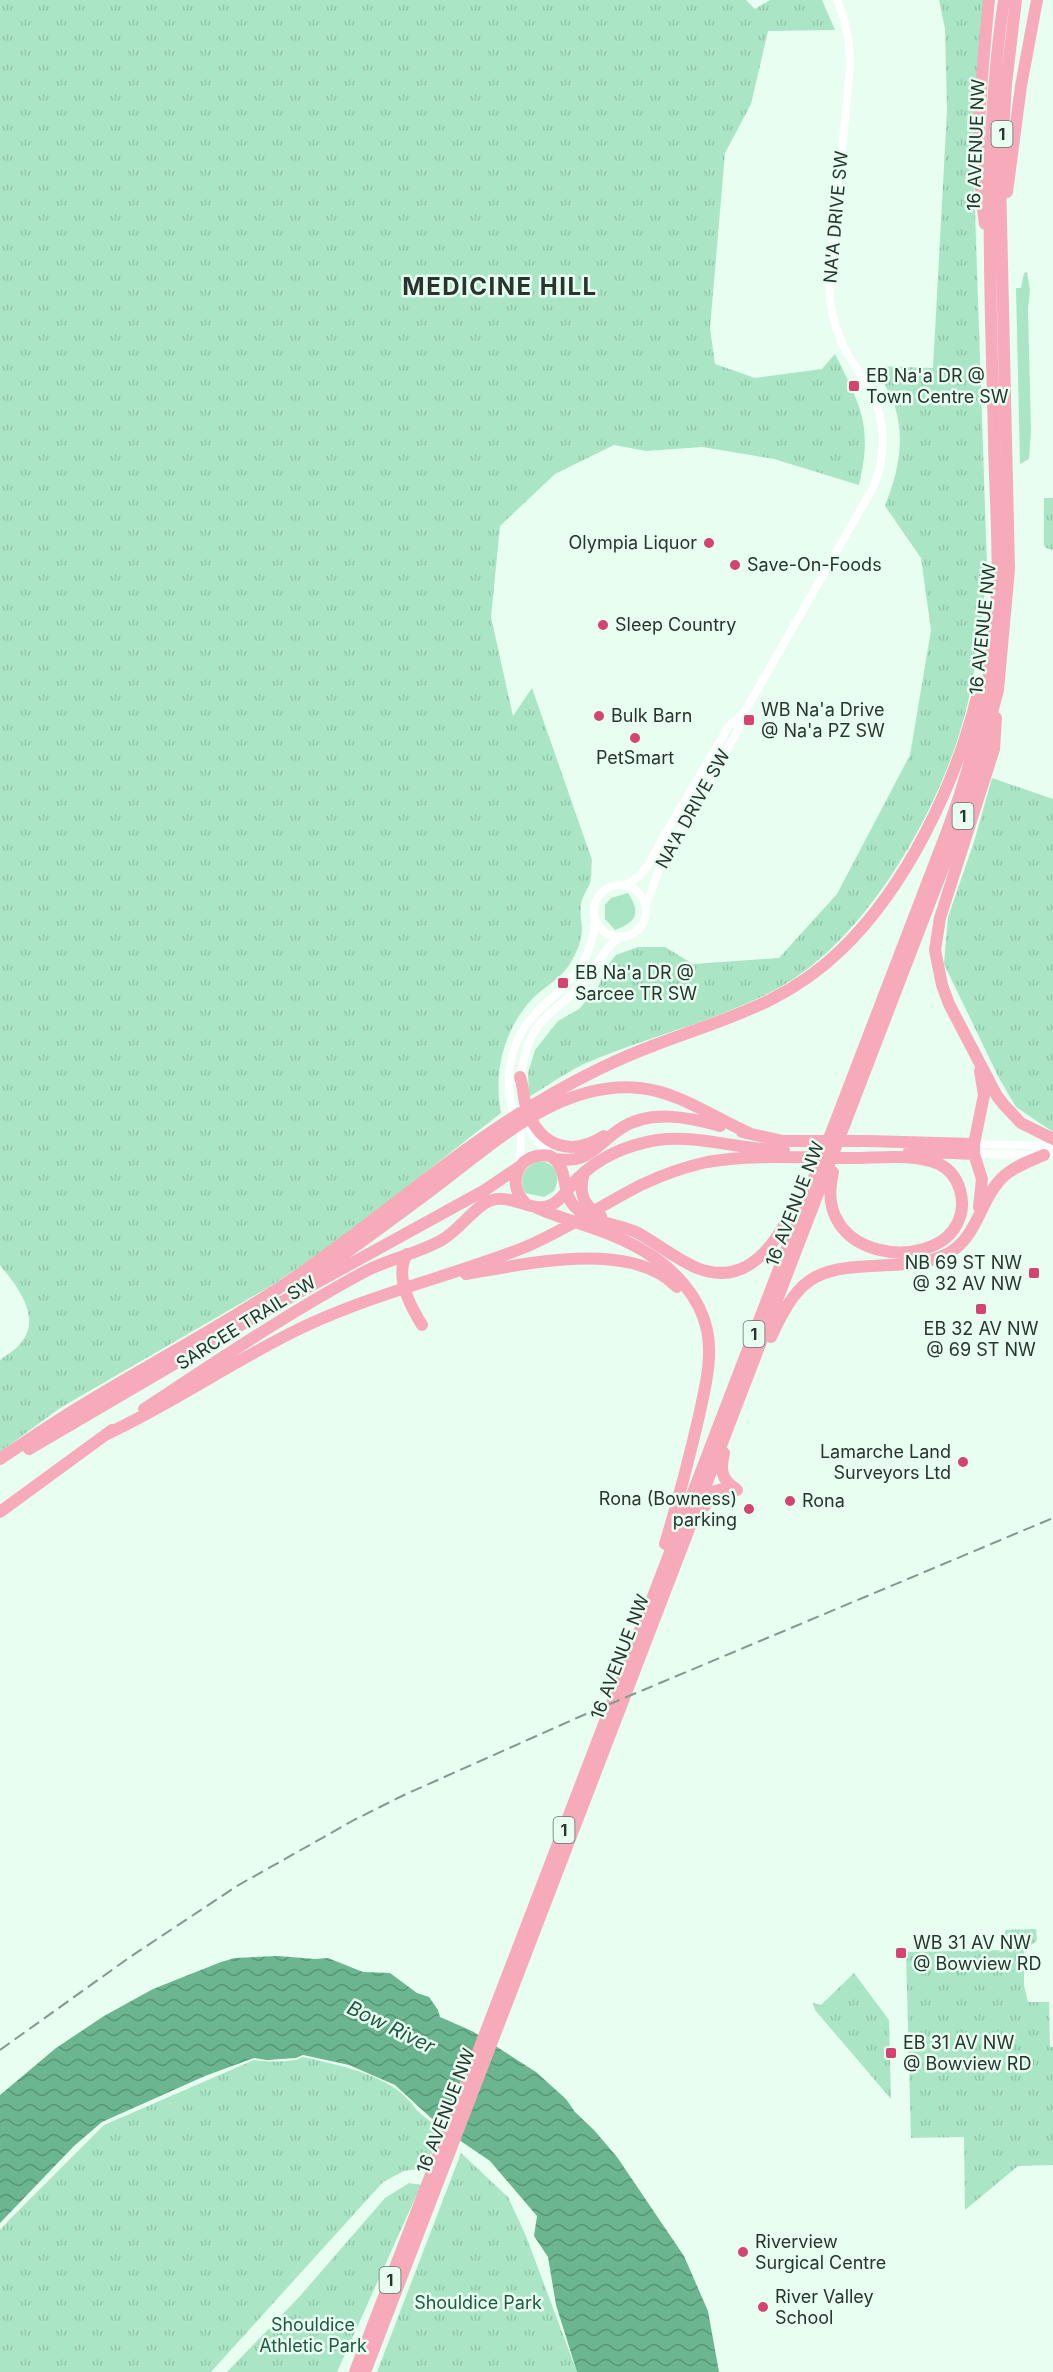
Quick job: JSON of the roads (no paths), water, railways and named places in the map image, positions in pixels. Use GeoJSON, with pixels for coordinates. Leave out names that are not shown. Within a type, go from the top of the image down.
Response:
{"type":"FeatureCollection","features":[{"type":"Feature","properties":{"kind":"highway"},"geometry":{"type":"LineString","coordinates":[[989,0],[982,75],[980,158],[982,205],[997,267]]}},
{"type":"Feature","properties":{"kind":"highway","name":"16 AVENUE NW"},"geometry":{"type":"LineString","coordinates":[[498,2014],[633,1648],[968,803],[998,690],[1009,569],[992,138],[1004,0]]}},
{"type":"Feature","properties":{"kind":"highway","name":"16 AVENUE NW"},"geometry":{"type":"LineString","coordinates":[[355,2372],[430,2190],[733,1416],[948,829],[973,753],[987,688],[996,610],[997,267],[1001,153],[1016,0]]}},
{"type":"Feature","properties":{"kind":"highway"},"geometry":{"type":"LineString","coordinates":[[997,267],[1021,86],[1037,0]]}},
{"type":"Feature","properties":{"kind":"highway"},"geometry":{"type":"LineString","coordinates":[[0,1460],[85,1403],[278,1289],[504,1130],[589,1074],[625,1057],[742,1014],[781,996],[809,978],[842,949],[864,925],[911,859],[952,776],[965,741],[987,651],[996,536]]}},
{"type":"Feature","properties":{"kind":"highway"},"geometry":{"type":"LineString","coordinates":[[970,1233],[981,1197],[980,1170],[974,1149],[981,1114],[983,1085],[979,1064],[942,985],[937,963],[936,940],[940,918],[994,749],[998,690]]}},
{"type":"Feature","properties":{"kind":"highway"},"geometry":{"type":"LineString","coordinates":[[964,1031],[997,1096],[1004,1105],[1022,1123],[1053,1139]]}},
{"type":"Feature","properties":{"kind":"highway"},"geometry":{"type":"LineString","coordinates":[[520,1077],[526,1106],[533,1122],[542,1134],[554,1143],[569,1147],[580,1147],[646,1120],[673,1117],[698,1120],[772,1139],[794,1149]]}},
{"type":"Feature","properties":{"kind":"highway"},"geometry":{"type":"LineString","coordinates":[[538,1108],[592,1090],[643,1088],[676,1098],[749,1133]]}},
{"type":"Feature","properties":{"kind":"highway"},"geometry":{"type":"LineString","coordinates":[[256,1316],[346,1254],[504,1130]]}},
{"type":"Feature","properties":{"kind":"highway"},"geometry":{"type":"LineString","coordinates":[[619,1130],[585,1156],[572,1160],[546,1155],[526,1160],[519,1167],[516,1176],[515,1186],[518,1195],[526,1203],[560,1216],[608,1224],[643,1236],[698,1268],[718,1272],[743,1268],[762,1256],[777,1238],[837,1130]]}},
{"type":"Feature","properties":{"kind":"highway"},"geometry":{"type":"LineString","coordinates":[[105,1434],[150,1414],[290,1334],[405,1288],[548,1238],[637,1187],[669,1173],[708,1162],[794,1149],[864,1149],[941,1165],[949,1171],[959,1186],[962,1202],[959,1221],[950,1234],[944,1240],[928,1247],[899,1251],[866,1246],[847,1235],[833,1215],[829,1195],[831,1181],[837,1130]]}},
{"type":"Feature","properties":{"kind":"highway"},"geometry":{"type":"LineString","coordinates":[[526,1203],[548,1206],[557,1201],[584,1172],[621,1150],[658,1140],[694,1140],[755,1149],[974,1149]]}},
{"type":"Feature","properties":{"kind":"highway"},"geometry":{"type":"LineString","coordinates":[[733,1416],[783,1311],[804,1283],[830,1270],[910,1264],[929,1261],[951,1252],[970,1233],[988,1198],[1004,1175],[1050,1152]]}},
{"type":"Feature","properties":{"kind":"highway"},"geometry":{"type":"LineString","coordinates":[[555,1158],[563,1170],[566,1191],[580,1205],[594,1212],[679,1279],[702,1312],[707,1330],[709,1347],[706,1380],[688,1463],[633,1648]]}},
{"type":"Feature","properties":{"kind":"highway","name":"SARCEE TRAIL SW"},"geometry":{"type":"LineString","coordinates":[[0,1468],[68,1425],[256,1316],[464,1201],[519,1167]]}},
{"type":"Feature","properties":{"kind":"highway"},"geometry":{"type":"LineString","coordinates":[[580,1205],[584,1172]]}},
{"type":"Feature","properties":{"kind":"highway","name":"SARCEE TRAIL SW"},"geometry":{"type":"LineString","coordinates":[[0,1512],[105,1434],[289,1314],[369,1270],[450,1235],[490,1201],[503,1198],[526,1203]]}},
{"type":"Feature","properties":{"kind":"highway"},"geometry":{"type":"LineString","coordinates":[[407,1254],[401,1271],[405,1288],[422,1325]]}},
{"type":"Feature","properties":{"kind":"highway"},"geometry":{"type":"LineString","coordinates":[[435,1279],[565,1261],[616,1259],[636,1263],[654,1270],[670,1281],[688,1299],[700,1320],[709,1347]]}},
{"type":"Feature","properties":{"kind":"highway"},"geometry":{"type":"LineString","coordinates":[[658,1610],[676,1581],[710,1494],[723,1489],[736,1490],[724,1480],[722,1471],[728,1429]]}},
{"type":"Feature","properties":{"kind":"highway","name":"16 AVENUE NW"},"geometry":{"type":"LineString","coordinates":[[365,2372],[430,2190]]}},
{"type":"Feature","properties":{"kind":"street","name":"NA'A DRIVE SW"},"geometry":{"type":"LineString","coordinates":[[646,907],[659,869],[737,732],[744,713],[873,488],[882,461],[883,432],[879,412],[872,394],[841,340],[830,301],[830,272],[850,68],[850,39],[837,0]]}},
{"type":"Feature","properties":{"kind":"street","name":"NA'A DRIVE SW"},"geometry":{"type":"LineString","coordinates":[[627,885],[639,877],[648,866],[729,726],[744,713]]}},
{"type":"Feature","properties":{"kind":"street"},"geometry":{"type":"LineString","coordinates":[[519,1167],[521,1135],[512,1108],[508,1085],[513,1051],[529,1019],[579,972],[589,953],[595,920],[594,906],[600,894],[610,886],[627,885],[638,892],[646,907],[646,917],[641,926],[634,933],[620,937],[605,949],[588,977],[575,992],[537,1027],[525,1052],[518,1093],[525,1121],[538,1142],[555,1158]]}},
{"type":"Feature","properties":{"kind":"street"},"geometry":{"type":"LineString","coordinates":[[595,920],[606,933],[620,937]]}},
{"type":"Feature","properties":{"kind":"street"},"geometry":{"type":"LineString","coordinates":[[974,1149],[1050,1152]]}},
{"type":"Feature","properties":{"kind":"water","name":"Bow River"},"geometry":{"type":"Polygon","coordinates":[[[278,1956],[328,1958],[363,1972],[390,1973],[417,1993],[429,1997],[440,2017],[472,2031],[536,2072],[566,2099],[575,2112],[617,2157],[684,2256],[708,2311],[719,2372],[577,2372],[556,2305],[548,2257],[534,2236],[537,2216],[490,2161],[443,2129],[395,2085],[349,2065],[303,2055],[296,2058],[266,2060],[254,2058],[205,2076],[102,2122],[74,2146],[0,2223],[0,2095],[56,2048],[104,2016],[153,1989],[235,1958],[278,1956]]]}},
{"type":"Feature","properties":{"kind":"railway"},"geometry":{"type":"LineString","coordinates":[[0,2050],[130,1957],[237,1886],[354,1820],[404,1795],[579,1717],[1053,1518]]}},
{"type":"Feature","properties":{"kind":"place","name":"EB Na'a DR @ Town Centre SW"},"geometry":{"type":"Point","coordinates":[854,386]}},
{"type":"Feature","properties":{"kind":"place","name":"Olympia Liquor"},"geometry":{"type":"Point","coordinates":[709,543]}},
{"type":"Feature","properties":{"kind":"place","name":"Save-On-Foods"},"geometry":{"type":"Point","coordinates":[735,565]}},
{"type":"Feature","properties":{"kind":"place","name":"Sleep Country"},"geometry":{"type":"Point","coordinates":[603,625]}},
{"type":"Feature","properties":{"kind":"place","name":"Bulk Barn"},"geometry":{"type":"Point","coordinates":[599,716]}},
{"type":"Feature","properties":{"kind":"place","name":"WB Na'a Drive @ Na'a PZ SW"},"geometry":{"type":"Point","coordinates":[749,720]}},
{"type":"Feature","properties":{"kind":"place","name":"PetSmart"},"geometry":{"type":"Point","coordinates":[635,738]}},
{"type":"Feature","properties":{"kind":"place","name":"EB Na'a DR @ Sarcee TR SW"},"geometry":{"type":"Point","coordinates":[563,983]}},
{"type":"Feature","properties":{"kind":"place","name":"NB 69 ST NW @ 32 AV NW"},"geometry":{"type":"Point","coordinates":[1034,1273]}},
{"type":"Feature","properties":{"kind":"place","name":"EB 32 AV NW @ 69 ST NW"},"geometry":{"type":"Point","coordinates":[981,1309]}},
{"type":"Feature","properties":{"kind":"place","name":"Lamarche Land Surveyors Ltd"},"geometry":{"type":"Point","coordinates":[963,1462]}},
{"type":"Feature","properties":{"kind":"place","name":"Rona"},"geometry":{"type":"Point","coordinates":[790,1501]}},
{"type":"Feature","properties":{"kind":"place","name":"Rona (Bowness) parking"},"geometry":{"type":"Point","coordinates":[749,1509]}},
{"type":"Feature","properties":{"kind":"place","name":"WB 31 AV NW @ Bowview RD"},"geometry":{"type":"Point","coordinates":[901,1953]}},
{"type":"Feature","properties":{"kind":"place","name":"EB 31 AV NW @ Bowview RD"},"geometry":{"type":"Point","coordinates":[891,2053]}},
{"type":"Feature","properties":{"kind":"place","name":"Riverview Surgical Centre"},"geometry":{"type":"Point","coordinates":[743,2252]}},
{"type":"Feature","properties":{"kind":"place","name":"River Valley School"},"geometry":{"type":"Point","coordinates":[763,2307]}},
{"type":"Feature","properties":{"kind":"district","name":"MEDICINE HILL"},"geometry":{"type":"Point","coordinates":[500,287]}},
{"type":"Feature","properties":{"kind":"park label","name":"Shouldice Park"},"geometry":{"type":"Point","coordinates":[478,2303]}},
{"type":"Feature","properties":{"kind":"park label","name":"Shouldice Athletic Park"},"geometry":{"type":"Point","coordinates":[313,2335]}}]}
